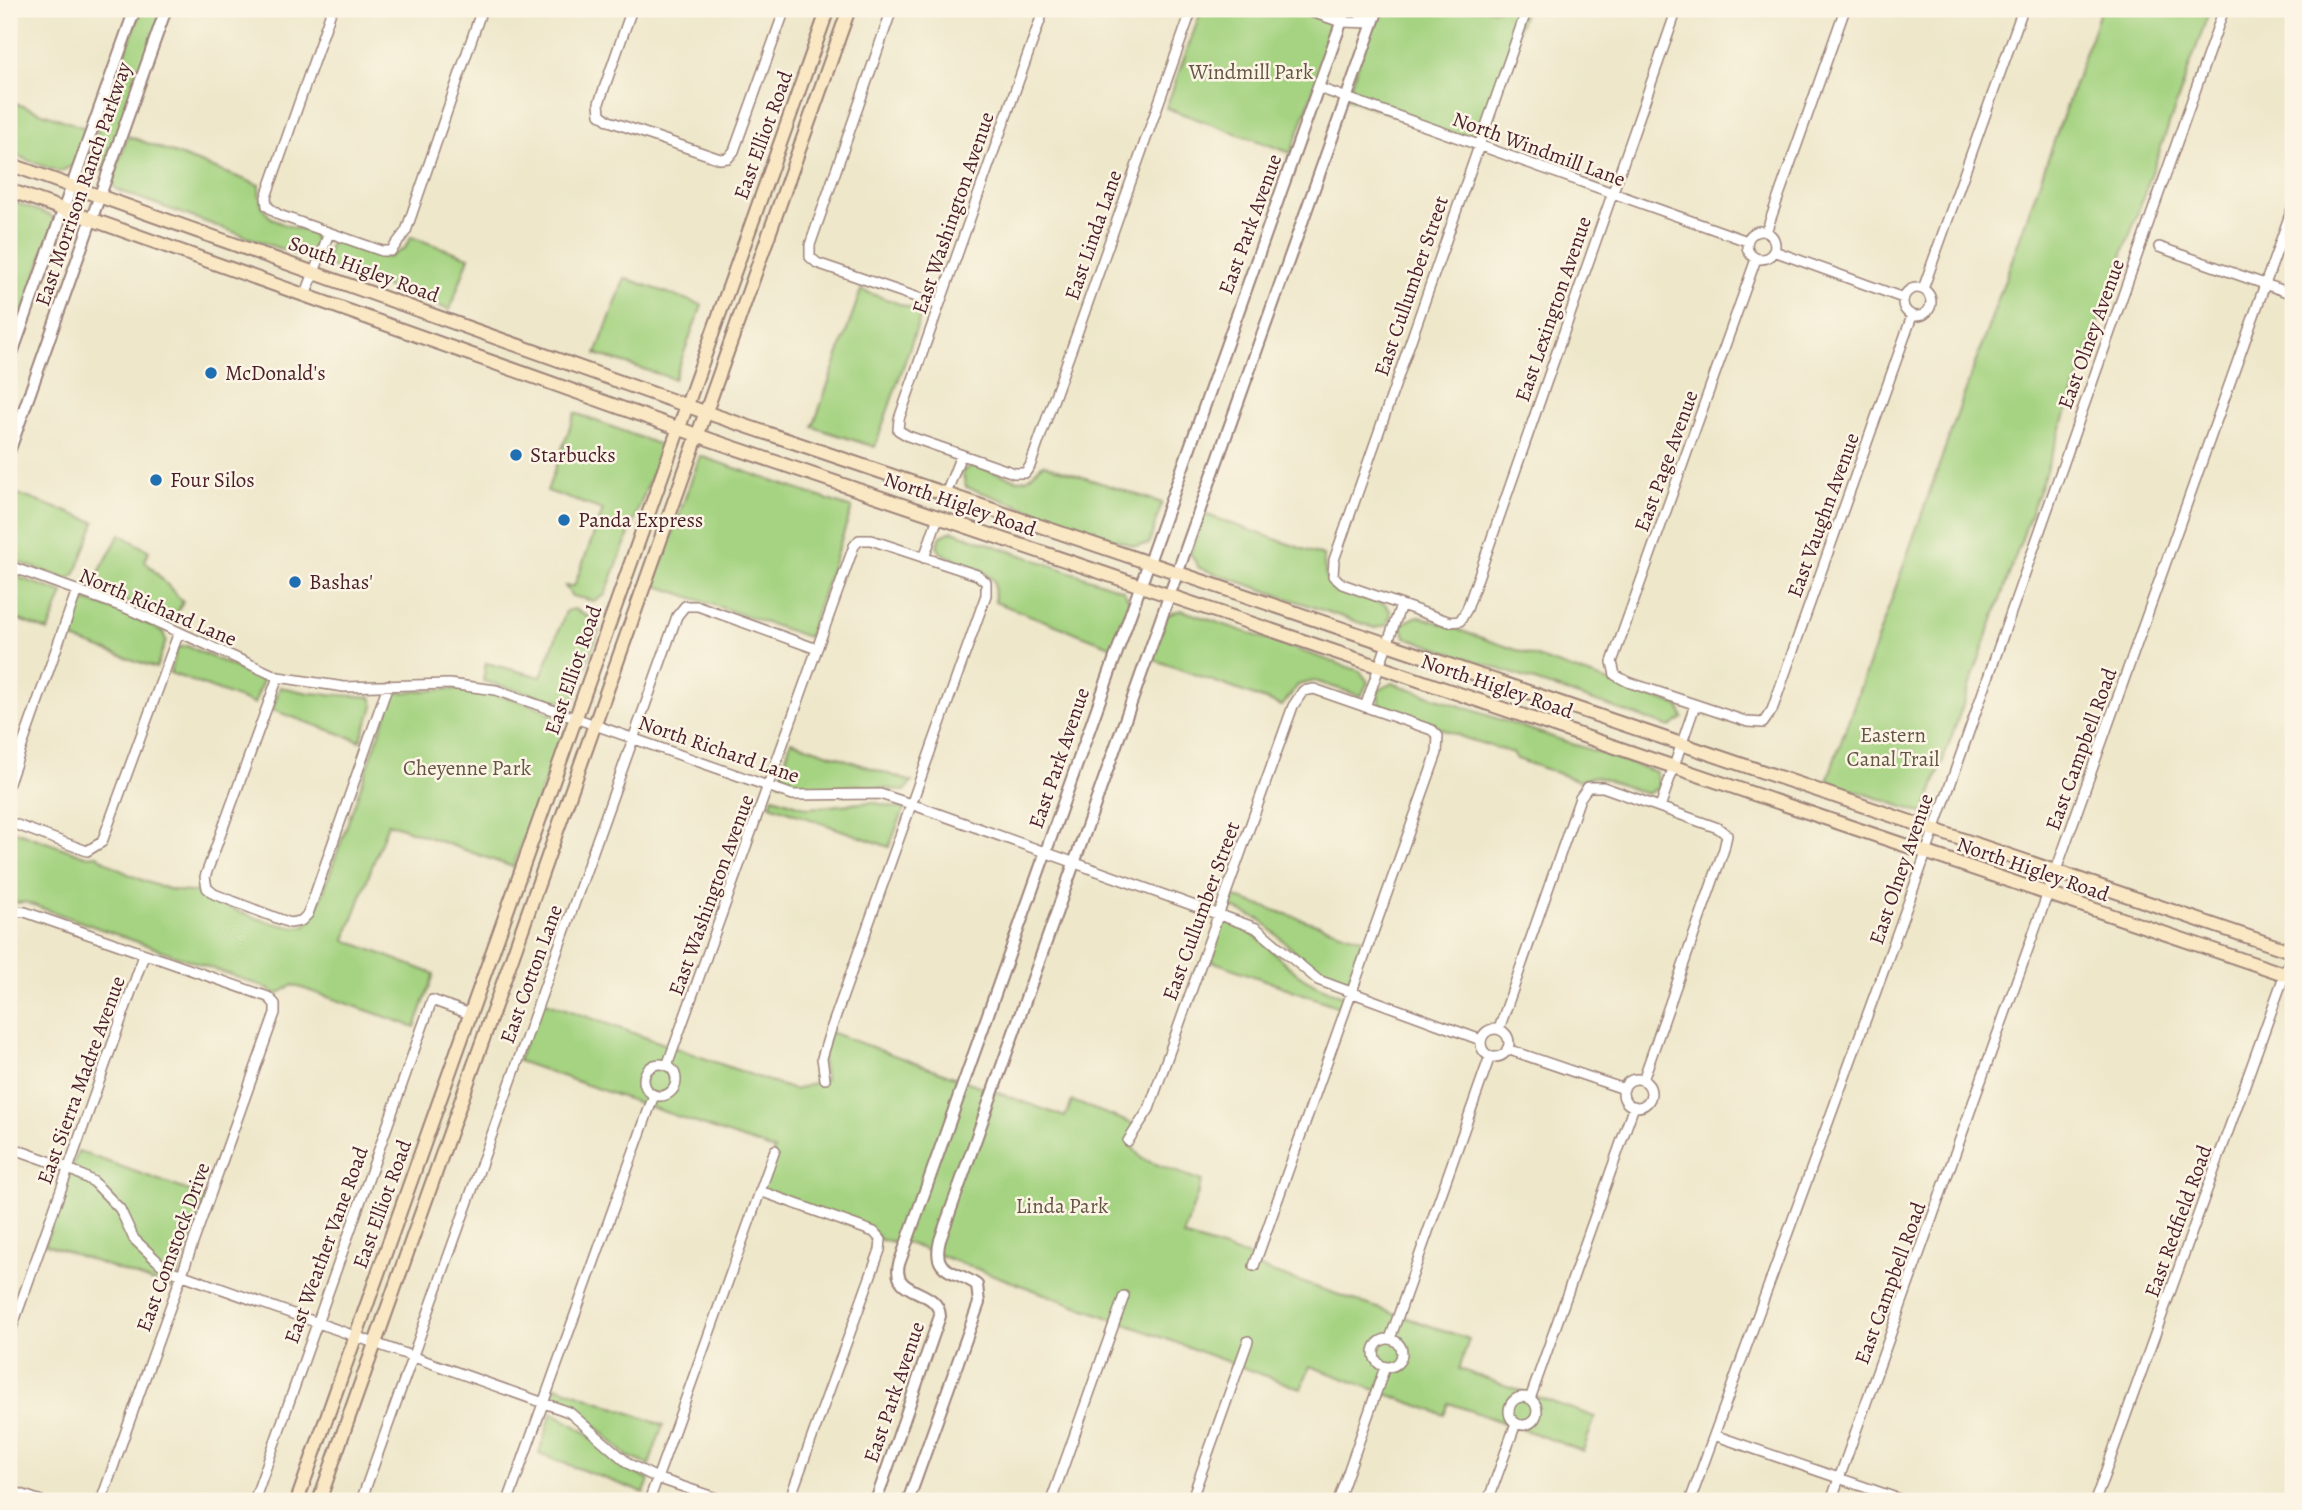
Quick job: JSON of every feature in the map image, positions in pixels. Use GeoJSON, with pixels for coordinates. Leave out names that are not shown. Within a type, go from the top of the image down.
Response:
{"type":"FeatureCollection","features":[{"type":"Feature","properties":{"kind":"main road","name":"East Elliot Road"},"geometry":{"type":"LineString","coordinates":[[297,1501],[365,1340],[595,724],[688,432],[687,406],[828,9]]}},
{"type":"Feature","properties":{"kind":"main road","name":"East Elliot Road"},"geometry":{"type":"LineString","coordinates":[[319,1501],[365,1340],[470,1014],[577,717],[688,432],[705,412],[849,9]]}},
{"type":"Feature","properties":{"kind":"main road","name":"South Higley Road"},"geometry":{"type":"LineString","coordinates":[[9,164],[705,412]]}},
{"type":"Feature","properties":{"kind":"main road"},"geometry":{"type":"LineString","coordinates":[[9,190],[688,432]]}},
{"type":"Feature","properties":{"kind":"main road","name":"North Higley Road"},"geometry":{"type":"LineString","coordinates":[[705,412],[2293,951]]}},
{"type":"Feature","properties":{"kind":"main road","name":"North Higley Road"},"geometry":{"type":"LineString","coordinates":[[688,432],[2290,976]]}},
{"type":"Feature","properties":{"kind":"street","name":"East Morrison Ranch Parkway"},"geometry":{"type":"LineString","coordinates":[[9,362],[135,9]]}},
{"type":"Feature","properties":{"kind":"street","name":"East Morrison Ranch Parkway"},"geometry":{"type":"LineString","coordinates":[[9,452],[166,9]]}},
{"type":"Feature","properties":{"kind":"street"},"geometry":{"type":"LineString","coordinates":[[332,9],[266,197],[267,206],[279,215],[382,251],[391,251],[406,231],[482,9]]}},
{"type":"Feature","properties":{"kind":"street"},"geometry":{"type":"LineString","coordinates":[[632,9],[599,103],[600,114],[609,121],[720,159],[728,159],[785,9]]}},
{"type":"Feature","properties":{"kind":"street"},"geometry":{"type":"LineString","coordinates":[[892,9],[810,245],[810,257],[817,263],[939,305]]}},
{"type":"Feature","properties":{"kind":"street","name":"East Washington Avenue"},"geometry":{"type":"LineString","coordinates":[[961,455],[908,436],[898,430],[899,419],[1044,9]]}},
{"type":"Feature","properties":{"kind":"street","name":"East Linda Lane"},"geometry":{"type":"LineString","coordinates":[[961,455],[1014,472],[1026,473],[1192,9]]}},
{"type":"Feature","properties":{"kind":"street"},"geometry":{"type":"LineString","coordinates":[[1303,9],[1341,22],[1372,23]]}},
{"type":"Feature","properties":{"kind":"street"},"geometry":{"type":"LineString","coordinates":[[1349,9],[1372,23]]}},
{"type":"Feature","properties":{"kind":"street","name":"East Park Avenue"},"geometry":{"type":"LineString","coordinates":[[876,1501],[940,1316],[940,1308],[934,1300],[902,1284],[898,1272],[900,1264],[1341,22],[1349,9]]}},
{"type":"Feature","properties":{"kind":"street"},"geometry":{"type":"LineString","coordinates":[[908,1501],[979,1303],[977,1285],[942,1267],[938,1249],[1378,9]]}},
{"type":"Feature","properties":{"kind":"street","name":"East Cullumber Street"},"geometry":{"type":"LineString","coordinates":[[1401,605],[1342,584],[1333,576],[1334,560],[1527,9]]}},
{"type":"Feature","properties":{"kind":"street","name":"East Lexington Avenue"},"geometry":{"type":"LineString","coordinates":[[1401,605],[1450,622],[1460,621],[1467,609],[1677,9]]}},
{"type":"Feature","properties":{"kind":"street"},"geometry":{"type":"LineString","coordinates":[[1766,232],[1845,9]]}},
{"type":"Feature","properties":{"kind":"street","name":"East Vaughn Avenue"},"geometry":{"type":"LineString","coordinates":[[1695,705],[1748,722],[1763,723],[1772,710],[1912,316],[1924,315],[1930,309],[1930,295],[1923,289],[2023,9]]}},
{"type":"Feature","properties":{"kind":"street","name":"East Olney Avenue"},"geometry":{"type":"LineString","coordinates":[[1690,1501],[1925,854],[2224,9]]}},
{"type":"Feature","properties":{"kind":"street","name":"North Windmill Lane"},"geometry":{"type":"LineString","coordinates":[[1319,88],[1747,241]]}},
{"type":"Feature","properties":{"kind":"street","name":"East Campbell Road"},"geometry":{"type":"LineString","coordinates":[[1830,1501],[2293,206]]}},
{"type":"Feature","properties":{"kind":"street"},"geometry":{"type":"LineString","coordinates":[[1756,232],[1766,232],[1774,242],[1774,251],[1765,259],[1756,259],[1749,254],[1747,241],[1756,232]]}},
{"type":"Feature","properties":{"kind":"street"},"geometry":{"type":"LineString","coordinates":[[305,296],[329,233]]}},
{"type":"Feature","properties":{"kind":"street"},"geometry":{"type":"LineString","coordinates":[[2159,247],[2293,294]]}},
{"type":"Feature","properties":{"kind":"street"},"geometry":{"type":"LineString","coordinates":[[1774,251],[1903,298]]}},
{"type":"Feature","properties":{"kind":"street","name":"East Page Avenue"},"geometry":{"type":"LineString","coordinates":[[1695,705],[1615,675],[1612,662],[1756,259]]}},
{"type":"Feature","properties":{"kind":"street"},"geometry":{"type":"LineString","coordinates":[[1903,298],[1911,289],[1923,289]]}},
{"type":"Feature","properties":{"kind":"street"},"geometry":{"type":"LineString","coordinates":[[1903,298],[1905,311],[1912,316]]}},
{"type":"Feature","properties":{"kind":"street"},"geometry":{"type":"LineString","coordinates":[[946,494],[961,455]]}},
{"type":"Feature","properties":{"kind":"street"},"geometry":{"type":"LineString","coordinates":[[825,1079],[822,1058],[830,1032],[986,595],[986,582],[977,575],[924,558],[938,517]]}},
{"type":"Feature","properties":{"kind":"street","name":"East Washington Avenue"},"geometry":{"type":"LineString","coordinates":[[667,1066],[854,547],[859,540],[871,540],[924,558]]}},
{"type":"Feature","properties":{"kind":"street","name":"North Richard Lane"},"geometry":{"type":"LineString","coordinates":[[9,566],[77,590],[179,632],[278,677],[344,687],[449,684],[496,690],[793,795],[816,797],[848,792],[880,794],[1047,851],[1256,928],[1318,980],[1481,1040]]}},
{"type":"Feature","properties":{"kind":"street"},"geometry":{"type":"LineString","coordinates":[[9,783],[77,590]]}},
{"type":"Feature","properties":{"kind":"street"},"geometry":{"type":"LineString","coordinates":[[1254,1266],[1437,753],[1438,736],[1432,730],[1365,706],[1401,605]]}},
{"type":"Feature","properties":{"kind":"street","name":"East Cotton Lane"},"geometry":{"type":"LineString","coordinates":[[361,1501],[677,616],[685,606],[698,606],[817,649]]}},
{"type":"Feature","properties":{"kind":"street"},"geometry":{"type":"LineString","coordinates":[[9,822],[87,852],[96,849],[102,842],[179,632]]}},
{"type":"Feature","properties":{"kind":"street"},"geometry":{"type":"LineString","coordinates":[[278,677],[205,877],[207,888],[214,894],[290,923],[301,921],[308,914],[388,685]]}},
{"type":"Feature","properties":{"kind":"street","name":"East Cullumber Street"},"geometry":{"type":"LineString","coordinates":[[1128,1142],[1149,1109],[1293,705],[1303,691],[1314,689],[1365,706]]}},
{"type":"Feature","properties":{"kind":"street"},"geometry":{"type":"LineString","coordinates":[[1660,807],[1695,705]]}},
{"type":"Feature","properties":{"kind":"street"},"geometry":{"type":"LineString","coordinates":[[1499,1029],[1580,798],[1588,788],[1603,787],[1660,807],[1718,828],[1727,835],[1643,1080]]}},
{"type":"Feature","properties":{"kind":"street"},"geometry":{"type":"LineString","coordinates":[[11,914],[25,912],[144,955]]}},
{"type":"Feature","properties":{"kind":"street","name":"East Redfield Road"},"geometry":{"type":"LineString","coordinates":[[2095,1501],[2290,976],[2293,951]]}},
{"type":"Feature","properties":{"kind":"street","name":"East Comstock Drive"},"geometry":{"type":"LineString","coordinates":[[101,1501],[275,1013],[275,1004],[268,998],[144,955]]}},
{"type":"Feature","properties":{"kind":"street","name":"East Sierra Madre Avenue"},"geometry":{"type":"LineString","coordinates":[[9,1336],[144,955]]}},
{"type":"Feature","properties":{"kind":"street","name":"East Weather Vane Road"},"geometry":{"type":"LineString","coordinates":[[254,1501],[432,1000],[470,1014]]}},
{"type":"Feature","properties":{"kind":"street"},"geometry":{"type":"LineString","coordinates":[[1499,1029],[1507,1037],[1507,1049],[1500,1056],[1490,1056],[1483,1050],[1481,1040],[1488,1030],[1499,1029]]}},
{"type":"Feature","properties":{"kind":"street"},"geometry":{"type":"LineString","coordinates":[[1507,1049],[1624,1089]]}},
{"type":"Feature","properties":{"kind":"street"},"geometry":{"type":"LineString","coordinates":[[1390,1339],[1490,1056]]}},
{"type":"Feature","properties":{"kind":"street","name":"East Washington Avenue"},"geometry":{"type":"LineString","coordinates":[[654,1066],[667,1066],[676,1075],[676,1085],[668,1095],[654,1095],[646,1088],[646,1074],[654,1066]]}},
{"type":"Feature","properties":{"kind":"street"},"geometry":{"type":"LineString","coordinates":[[1632,1080],[1643,1080],[1650,1087],[1650,1097],[1644,1105],[1634,1106],[1625,1100],[1624,1089],[1632,1080]]}},
{"type":"Feature","properties":{"kind":"street","name":"East Washington Avenue"},"geometry":{"type":"LineString","coordinates":[[508,1501],[654,1095]]}},
{"type":"Feature","properties":{"kind":"street"},"geometry":{"type":"LineString","coordinates":[[1530,1399],[1634,1106]]}},
{"type":"Feature","properties":{"kind":"street"},"geometry":{"type":"LineString","coordinates":[[9,1147],[68,1168],[105,1191],[120,1209],[134,1239],[159,1264],[182,1276],[569,1412],[629,1464],[657,1478],[725,1501]]}},
{"type":"Feature","properties":{"kind":"street"},"geometry":{"type":"LineString","coordinates":[[649,1501],[775,1150]]}},
{"type":"Feature","properties":{"kind":"street"},"geometry":{"type":"LineString","coordinates":[[760,1191],[874,1232],[881,1240],[880,1250],[789,1501]]}},
{"type":"Feature","properties":{"kind":"street"},"geometry":{"type":"LineString","coordinates":[[1051,1501],[1124,1296]]}},
{"type":"Feature","properties":{"kind":"street"},"geometry":{"type":"LineString","coordinates":[[1390,1339],[1399,1346],[1401,1354],[1397,1364],[1385,1367],[1377,1362],[1374,1352],[1380,1342],[1390,1339]]}},
{"type":"Feature","properties":{"kind":"street"},"geometry":{"type":"LineString","coordinates":[[1191,1501],[1248,1341]]}},
{"type":"Feature","properties":{"kind":"street"},"geometry":{"type":"LineString","coordinates":[[1338,1501],[1385,1367]]}},
{"type":"Feature","properties":{"kind":"street"},"geometry":{"type":"LineString","coordinates":[[1518,1398],[1530,1399],[1536,1407],[1535,1417],[1528,1424],[1516,1423],[1510,1415],[1510,1405],[1518,1398]]}},
{"type":"Feature","properties":{"kind":"street"},"geometry":{"type":"LineString","coordinates":[[1488,1501],[1516,1423]]}},
{"type":"Feature","properties":{"kind":"street"},"geometry":{"type":"LineString","coordinates":[[1714,1436],[1905,1501]]}},
{"type":"Feature","properties":{"kind":"street"},"geometry":{"type":"LineString","coordinates":[[9,1490],[41,1501]]}},
{"type":"Feature","properties":{"kind":"green space"},"geometry":{"type":"Polygon","coordinates":[[[141,9],[163,9],[106,167],[100,171],[92,171],[87,161],[141,9]]]}},
{"type":"Feature","properties":{"kind":"green space","name":"Windmill Park"},"geometry":{"type":"Polygon","coordinates":[[[1202,9],[1293,9],[1332,24],[1334,32],[1291,153],[1166,108],[1202,9]]]}},
{"type":"Feature","properties":{"kind":"green space"},"geometry":{"type":"Polygon","coordinates":[[[1378,9],[1525,9],[1478,146],[1346,98],[1378,9]]]}},
{"type":"Feature","properties":{"kind":"green space","name":"Eastern Canal Trail"},"geometry":{"type":"Polygon","coordinates":[[[2101,9],[2210,9],[1924,814],[1827,781],[2101,9]]]}},
{"type":"Feature","properties":{"kind":"green space"},"geometry":{"type":"Polygon","coordinates":[[[9,101],[88,129],[74,165],[59,172],[9,153],[9,101]]]}},
{"type":"Feature","properties":{"kind":"green space"},"geometry":{"type":"Polygon","coordinates":[[[128,136],[259,185],[263,208],[268,215],[282,224],[313,233],[316,246],[312,252],[300,256],[120,191],[114,187],[113,178],[128,136]]]}},
{"type":"Feature","properties":{"kind":"green space"},"geometry":{"type":"Polygon","coordinates":[[[9,200],[52,216],[54,223],[9,353],[9,200]]]}},
{"type":"Feature","properties":{"kind":"green space"},"geometry":{"type":"Polygon","coordinates":[[[411,237],[469,257],[450,310],[323,264],[332,240],[388,258],[405,248],[411,237]]]}},
{"type":"Feature","properties":{"kind":"green space"},"geometry":{"type":"Polygon","coordinates":[[[625,278],[702,305],[674,379],[596,354],[625,278]]]}},
{"type":"Feature","properties":{"kind":"green space"},"geometry":{"type":"Polygon","coordinates":[[[861,290],[922,312],[875,447],[813,427],[861,290]]]}},
{"type":"Feature","properties":{"kind":"green space"},"geometry":{"type":"Polygon","coordinates":[[[575,413],[663,446],[605,595],[594,601],[572,596],[565,586],[574,586],[603,510],[547,491],[575,413]]]}},
{"type":"Feature","properties":{"kind":"green space"},"geometry":{"type":"Polygon","coordinates":[[[700,456],[852,508],[808,637],[654,585],[700,456]]]}},
{"type":"Feature","properties":{"kind":"green space"},"geometry":{"type":"Polygon","coordinates":[[[1043,464],[1162,503],[1149,544],[1134,546],[966,487],[962,472],[972,465],[1018,480],[1027,479],[1043,464]]]}},
{"type":"Feature","properties":{"kind":"green space"},"geometry":{"type":"Polygon","coordinates":[[[9,491],[95,522],[75,575],[67,579],[9,559],[9,491]]]}},
{"type":"Feature","properties":{"kind":"green space"},"geometry":{"type":"Polygon","coordinates":[[[1204,514],[1323,556],[1326,578],[1338,590],[1386,605],[1391,612],[1387,625],[1375,628],[1199,568],[1190,553],[1204,514]]]}},
{"type":"Feature","properties":{"kind":"green space"},"geometry":{"type":"Polygon","coordinates":[[[952,531],[1123,590],[1131,603],[1113,647],[995,602],[994,581],[982,570],[941,553],[937,546],[941,536],[952,531]]]}},
{"type":"Feature","properties":{"kind":"green space"},"geometry":{"type":"Polygon","coordinates":[[[120,534],[149,551],[145,561],[183,602],[172,621],[91,587],[120,534]]]}},
{"type":"Feature","properties":{"kind":"green space"},"geometry":{"type":"Polygon","coordinates":[[[9,574],[63,593],[48,631],[9,616],[9,574]]]}},
{"type":"Feature","properties":{"kind":"green space"},"geometry":{"type":"Polygon","coordinates":[[[87,601],[127,614],[163,632],[166,641],[156,668],[67,637],[79,604],[87,601]]]}},
{"type":"Feature","properties":{"kind":"green space"},"geometry":{"type":"Polygon","coordinates":[[[574,609],[598,622],[599,631],[575,697],[559,701],[483,681],[486,663],[541,677],[566,611],[574,609]]]}},
{"type":"Feature","properties":{"kind":"green space"},"geometry":{"type":"Polygon","coordinates":[[[1181,610],[1360,671],[1368,682],[1361,696],[1315,681],[1298,685],[1282,706],[1152,659],[1167,615],[1181,610]]]}},
{"type":"Feature","properties":{"kind":"green space"},"geometry":{"type":"Polygon","coordinates":[[[1418,616],[1679,706],[1683,718],[1670,727],[1405,637],[1401,624],[1418,616]]]}},
{"type":"Feature","properties":{"kind":"green space"},"geometry":{"type":"Polygon","coordinates":[[[187,646],[263,680],[254,704],[170,673],[177,648],[187,646]]]}},
{"type":"Feature","properties":{"kind":"green space"},"geometry":{"type":"Polygon","coordinates":[[[1392,683],[1656,772],[1660,787],[1647,794],[1595,776],[1579,781],[1517,759],[1513,753],[1465,738],[1379,704],[1378,691],[1392,683]]]}},
{"type":"Feature","properties":{"kind":"green space"},"geometry":{"type":"Polygon","coordinates":[[[280,687],[309,693],[371,697],[374,705],[360,741],[272,710],[280,687]]]}},
{"type":"Feature","properties":{"kind":"green space","name":"Cheyenne Park"},"geometry":{"type":"Polygon","coordinates":[[[454,689],[513,699],[543,709],[563,725],[563,732],[513,867],[388,823],[345,940],[434,974],[415,1027],[293,985],[277,994],[262,986],[25,902],[16,903],[9,892],[9,829],[85,856],[97,855],[132,876],[161,887],[189,892],[201,891],[221,904],[252,917],[284,925],[306,925],[316,912],[394,693],[454,689]]]}},
{"type":"Feature","properties":{"kind":"green space"},"geometry":{"type":"Polygon","coordinates":[[[791,741],[912,782],[905,791],[858,785],[817,789],[779,782],[791,741]]]}},
{"type":"Feature","properties":{"kind":"green space"},"geometry":{"type":"Polygon","coordinates":[[[773,797],[808,808],[871,802],[904,809],[889,847],[770,805],[773,797]]]}},
{"type":"Feature","properties":{"kind":"green space"},"geometry":{"type":"Polygon","coordinates":[[[1234,897],[1362,939],[1347,984],[1309,965],[1261,920],[1228,906],[1234,897]]]}},
{"type":"Feature","properties":{"kind":"green space"},"geometry":{"type":"Polygon","coordinates":[[[1224,919],[1247,930],[1305,979],[1343,996],[1339,1007],[1209,960],[1224,919]]]}},
{"type":"Feature","properties":{"kind":"green space","name":"Linda Park"},"geometry":{"type":"Polygon","coordinates":[[[540,1000],[794,1090],[825,1079],[822,1058],[830,1032],[1065,1117],[1072,1101],[1139,1126],[1128,1142],[1142,1159],[1202,1181],[1183,1236],[1256,1259],[1254,1266],[1469,1339],[1459,1369],[1595,1417],[1583,1451],[1449,1403],[1444,1415],[1310,1366],[1301,1389],[907,1243],[881,1240],[874,1232],[760,1191],[774,1150],[518,1061],[540,1000]]]}},
{"type":"Feature","properties":{"kind":"green space"},"geometry":{"type":"Polygon","coordinates":[[[78,1151],[206,1197],[173,1289],[45,1244],[78,1151]]]}},
{"type":"Feature","properties":{"kind":"green space"},"geometry":{"type":"Polygon","coordinates":[[[556,1386],[663,1425],[649,1465],[627,1456],[580,1411],[552,1398],[556,1386]]]}},
{"type":"Feature","properties":{"kind":"green space"},"geometry":{"type":"Polygon","coordinates":[[[552,1412],[588,1434],[615,1463],[649,1480],[644,1493],[539,1454],[552,1412]]]}},
{"type":"Feature","properties":{"kind":"place","name":"McDonald's"},"geometry":{"type":"Point","coordinates":[211,373]}},
{"type":"Feature","properties":{"kind":"place","name":"Starbucks"},"geometry":{"type":"Point","coordinates":[516,455]}},
{"type":"Feature","properties":{"kind":"place","name":"Four Silos"},"geometry":{"type":"Point","coordinates":[156,480]}},
{"type":"Feature","properties":{"kind":"place","name":"Panda Express"},"geometry":{"type":"Point","coordinates":[564,520]}},
{"type":"Feature","properties":{"kind":"place","name":"Bashas'"},"geometry":{"type":"Point","coordinates":[295,582]}}]}
